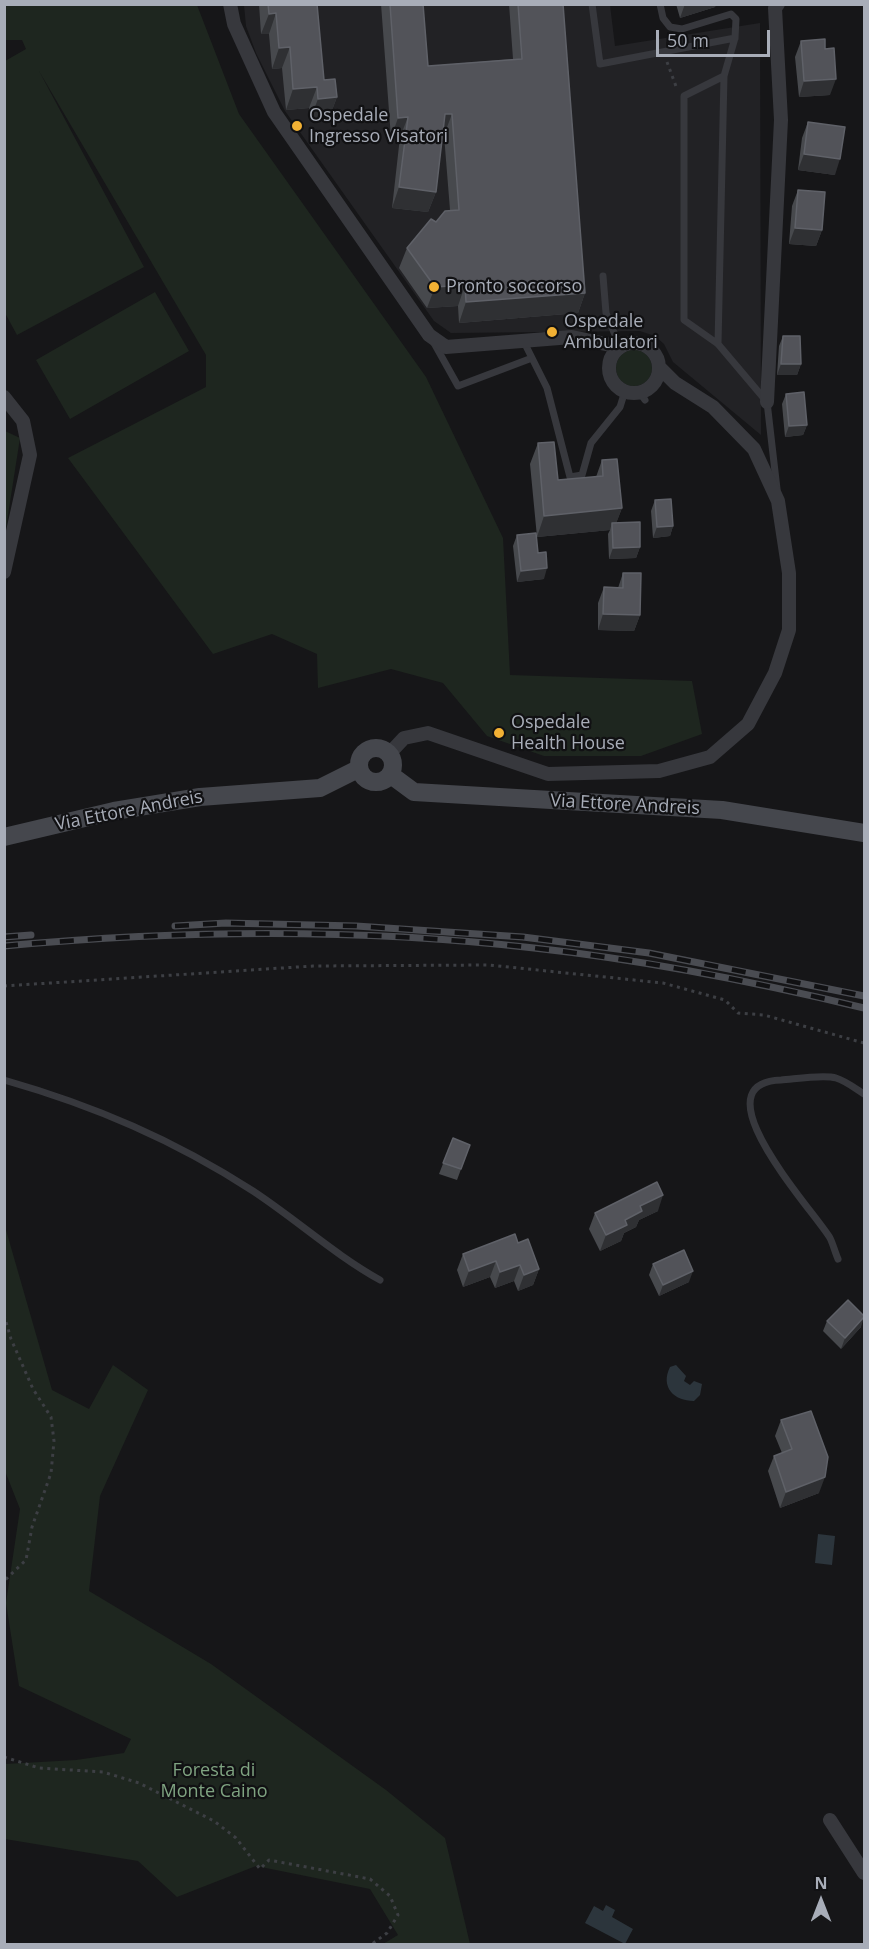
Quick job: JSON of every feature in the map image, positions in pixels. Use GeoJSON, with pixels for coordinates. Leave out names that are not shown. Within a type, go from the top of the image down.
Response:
{"type":"FeatureCollection","features":[{"type":"Feature","properties":{"kind":"street"},"geometry":{"type":"LineString","coordinates":[[230,4],[234,24],[274,112],[429,335],[446,347],[572,338],[596,340],[621,346]]}},
{"type":"Feature","properties":{"kind":"street"},"geometry":{"type":"LineString","coordinates":[[767,402],[781,120],[776,6]]}},
{"type":"Feature","properties":{"kind":"street"},"geometry":{"type":"LineString","coordinates":[[596,340],[609,362],[610,376],[625,391],[643,396],[655,383],[659,367],[656,354],[644,344],[628,343],[621,346],[609,362]]}},
{"type":"Feature","properties":{"kind":"street"},"geometry":{"type":"LineString","coordinates":[[389,754],[404,738],[428,733],[548,774],[658,771],[710,757],[748,724],[775,673],[789,630],[789,573],[778,501],[754,448],[713,407],[675,383],[659,367]]}},
{"type":"Feature","properties":{"kind":"street"},"geometry":{"type":"LineString","coordinates":[[655,383],[675,383]]}},
{"type":"Feature","properties":{"kind":"street"},"geometry":{"type":"LineString","coordinates":[[4,397],[23,421],[30,455],[4,572]]}},
{"type":"Feature","properties":{"kind":"street"},"geometry":{"type":"LineString","coordinates":[[377,748],[389,754],[393,768],[391,775],[379,783],[366,780],[358,769],[358,762],[365,751],[377,748]]}},
{"type":"Feature","properties":{"kind":"street","name":"Via Ettore Andreis"},"geometry":{"type":"LineString","coordinates":[[4,837],[114,811],[200,796],[320,788],[358,769]]}},
{"type":"Feature","properties":{"kind":"street","name":"Via Ettore Andreis"},"geometry":{"type":"LineString","coordinates":[[391,775],[414,792],[722,810],[864,833]]}},
{"type":"Feature","properties":{"kind":"street"},"geometry":{"type":"LineString","coordinates":[[830,1820],[864,1873]]}},
{"type":"Feature","properties":{"kind":"lane"},"geometry":{"type":"LineString","coordinates":[[592,4],[600,64],[735,39]]}},
{"type":"Feature","properties":{"kind":"lane"},"geometry":{"type":"LineString","coordinates":[[660,4],[663,18],[670,27],[682,29],[731,14],[736,19],[735,39],[724,76],[717,344]]}},
{"type":"Feature","properties":{"kind":"lane"},"geometry":{"type":"LineString","coordinates":[[724,76],[684,96],[684,320],[717,344],[767,402],[778,501]]}},
{"type":"Feature","properties":{"kind":"lane"},"geometry":{"type":"LineString","coordinates":[[603,276],[606,313],[621,346]]}},
{"type":"Feature","properties":{"kind":"lane"},"geometry":{"type":"LineString","coordinates":[[429,335],[458,386],[532,358]]}},
{"type":"Feature","properties":{"kind":"lane"},"geometry":{"type":"LineString","coordinates":[[524,342],[547,388],[570,477],[582,475],[591,442],[621,407],[625,391]]}},
{"type":"Feature","properties":{"kind":"lane"},"geometry":{"type":"LineString","coordinates":[[621,407],[629,410]]}},
{"type":"Feature","properties":{"kind":"lane"},"geometry":{"type":"LineString","coordinates":[[838,1259],[830,1238],[775,1162],[750,1117],[750,1094],[757,1086],[771,1080],[835,1077],[864,1094]]}},
{"type":"Feature","properties":{"kind":"lane"},"geometry":{"type":"LineString","coordinates":[[4,1080],[118,1118],[200,1158],[303,1226],[345,1260],[380,1280]]}},
{"type":"Feature","properties":{"kind":"path"},"geometry":{"type":"LineString","coordinates":[[664,52],[674,86],[684,96]]}},
{"type":"Feature","properties":{"kind":"path"},"geometry":{"type":"LineString","coordinates":[[4,986],[313,966],[489,965],[663,983],[725,1000],[738,1013],[764,1015],[864,1043]]}},
{"type":"Feature","properties":{"kind":"path"},"geometry":{"type":"LineString","coordinates":[[4,1315],[11,1339],[33,1389],[51,1417],[54,1441],[51,1473],[32,1527],[26,1560],[4,1581]]}},
{"type":"Feature","properties":{"kind":"path"},"geometry":{"type":"LineString","coordinates":[[4,1757],[39,1768],[103,1772],[139,1783],[214,1821],[236,1838],[260,1869],[269,1860],[370,1879],[390,1896],[398,1915],[387,1933],[372,1944]]}},
{"type":"Feature","properties":{"kind":"shaded area"},"geometry":{"type":"Polygon","coordinates":[[[244,5],[610,5],[615,46],[760,23],[761,435],[673,362],[664,344],[655,336],[640,331],[451,333],[434,321],[285,111],[256,53],[246,26],[244,5]]]}},
{"type":"Feature","properties":{"kind":"shaded area"},"geometry":{"type":"Polygon","coordinates":[[[676,1365],[686,1376],[684,1381],[690,1385],[694,1381],[702,1384],[700,1395],[694,1401],[675,1396],[668,1387],[667,1374],[670,1367],[676,1365]]]}},
{"type":"Feature","properties":{"kind":"shaded area"},"geometry":{"type":"Polygon","coordinates":[[[818,1534],[835,1536],[832,1565],[815,1563],[818,1534]]]}},
{"type":"Feature","properties":{"kind":"shaded area"},"geometry":{"type":"Polygon","coordinates":[[[606,1905],[615,1910],[612,1917],[633,1929],[625,1944],[585,1923],[594,1906],[603,1911],[606,1905]]]}},
{"type":"Feature","properties":{"kind":"green space"},"geometry":{"type":"Polygon","coordinates":[[[5,4],[197,5],[239,114],[426,377],[503,538],[510,675],[692,681],[702,734],[641,756],[544,756],[487,736],[443,683],[391,669],[318,688],[317,654],[272,634],[213,654],[68,458],[206,387],[206,355],[39,71],[144,267],[17,335],[5,313],[5,61],[26,49],[22,40],[5,40],[5,4]]]}},
{"type":"Feature","properties":{"kind":"green space"},"geometry":{"type":"Polygon","coordinates":[[[155,292],[189,351],[70,419],[36,360],[155,292]]]}},
{"type":"Feature","properties":{"kind":"green space"},"geometry":{"type":"Polygon","coordinates":[[[634,350],[647,355],[652,368],[647,381],[634,386],[621,381],[616,368],[621,355],[634,350]]]}},
{"type":"Feature","properties":{"kind":"green space"},"geometry":{"type":"Polygon","coordinates":[[[5,431],[20,438],[5,534],[5,431]]]}},
{"type":"Feature","properties":{"kind":"green space","name":"Foresta di Monte Caino"},"geometry":{"type":"Polygon","coordinates":[[[4,1223],[52,1390],[89,1409],[113,1365],[148,1390],[100,1496],[89,1591],[211,1664],[386,1790],[445,1838],[470,1944],[383,1944],[398,1935],[370,1889],[256,1866],[177,1897],[138,1861],[5,1839],[5,1764],[76,1760],[124,1753],[131,1739],[19,1686],[6,1603],[20,1509],[5,1471],[4,1223]]]}},
{"type":"Feature","properties":{"kind":"building"},"geometry":{"type":"Polygon","coordinates":[[[268,4],[317,4],[324,80],[335,79],[337,97],[318,99],[317,87],[293,89],[290,47],[279,48],[276,13],[269,14],[268,4]]]}},
{"type":"Feature","properties":{"kind":"building"},"geometry":{"type":"Polygon","coordinates":[[[390,4],[423,4],[428,66],[522,59],[518,4],[563,4],[585,293],[466,302],[465,285],[435,287],[407,248],[431,219],[436,222],[445,211],[459,210],[452,114],[445,114],[436,192],[399,187],[408,117],[398,118],[390,4]]]}},
{"type":"Feature","properties":{"kind":"building"},"geometry":{"type":"Polygon","coordinates":[[[825,39],[825,49],[834,48],[836,79],[804,81],[801,41],[825,39]]]}},
{"type":"Feature","properties":{"kind":"building"},"geometry":{"type":"Polygon","coordinates":[[[808,122],[845,127],[840,159],[804,154],[808,122]]]}},
{"type":"Feature","properties":{"kind":"building"},"geometry":{"type":"Polygon","coordinates":[[[798,190],[825,192],[822,230],[795,228],[798,190]]]}},
{"type":"Feature","properties":{"kind":"building"},"geometry":{"type":"Polygon","coordinates":[[[783,336],[800,336],[801,364],[781,364],[783,336]]]}},
{"type":"Feature","properties":{"kind":"building"},"geometry":{"type":"Polygon","coordinates":[[[804,392],[807,425],[789,426],[786,394],[804,392]]]}},
{"type":"Feature","properties":{"kind":"building"},"geometry":{"type":"Polygon","coordinates":[[[554,442],[558,480],[603,476],[602,460],[617,459],[622,508],[544,516],[538,443],[554,442]]]}},
{"type":"Feature","properties":{"kind":"building"},"geometry":{"type":"Polygon","coordinates":[[[671,499],[673,526],[657,527],[655,500],[671,499]]]}},
{"type":"Feature","properties":{"kind":"building"},"geometry":{"type":"Polygon","coordinates":[[[640,522],[640,547],[613,548],[612,523],[640,522]]]}},
{"type":"Feature","properties":{"kind":"building"},"geometry":{"type":"Polygon","coordinates":[[[536,533],[538,553],[546,552],[547,568],[521,571],[517,535],[536,533]]]}},
{"type":"Feature","properties":{"kind":"building"},"geometry":{"type":"Polygon","coordinates":[[[623,573],[641,573],[640,615],[603,614],[604,587],[623,588],[623,573]]]}},
{"type":"Feature","properties":{"kind":"building"},"geometry":{"type":"Polygon","coordinates":[[[453,1138],[470,1145],[461,1169],[443,1163],[453,1138]]]}},
{"type":"Feature","properties":{"kind":"building"},"geometry":{"type":"Polygon","coordinates":[[[657,1182],[663,1195],[640,1206],[642,1211],[625,1220],[627,1225],[606,1235],[595,1213],[657,1182]]]}},
{"type":"Feature","properties":{"kind":"building"},"geometry":{"type":"Polygon","coordinates":[[[515,1234],[518,1243],[528,1239],[539,1269],[524,1275],[520,1265],[500,1272],[496,1261],[469,1271],[463,1254],[515,1234]]]}},
{"type":"Feature","properties":{"kind":"building"},"geometry":{"type":"Polygon","coordinates":[[[684,1250],[693,1271],[663,1285],[653,1264],[684,1250]]]}},
{"type":"Feature","properties":{"kind":"building"},"geometry":{"type":"Polygon","coordinates":[[[848,1300],[864,1317],[845,1338],[827,1321],[848,1300]]]}},
{"type":"Feature","properties":{"kind":"building"},"geometry":{"type":"Polygon","coordinates":[[[811,1411],[828,1457],[825,1477],[786,1492],[774,1456],[792,1449],[781,1420],[811,1411]]]}},
{"type":"Feature","properties":{"kind":"railway"},"geometry":{"type":"LineString","coordinates":[[175,926],[226,923],[356,926],[523,937],[649,953],[864,996]]}},
{"type":"Feature","properties":{"kind":"railway"},"geometry":{"type":"LineString","coordinates":[[4,946],[203,934],[269,933],[402,937],[534,948],[659,965],[864,1008]]}},
{"type":"Feature","properties":{"kind":"railway"},"geometry":{"type":"LineString","coordinates":[[4,937],[31,935]]}},
{"type":"Feature","properties":{"kind":"place","name":"Ospedale Ingresso Visatori"},"geometry":{"type":"Point","coordinates":[297,126]}},
{"type":"Feature","properties":{"kind":"place","name":"Pronto soccorso"},"geometry":{"type":"Point","coordinates":[434,287]}},
{"type":"Feature","properties":{"kind":"place","name":"Ospedale Ambulatori"},"geometry":{"type":"Point","coordinates":[552,332]}},
{"type":"Feature","properties":{"kind":"place","name":"Ospedale Health House"},"geometry":{"type":"Point","coordinates":[499,733]}}]}
